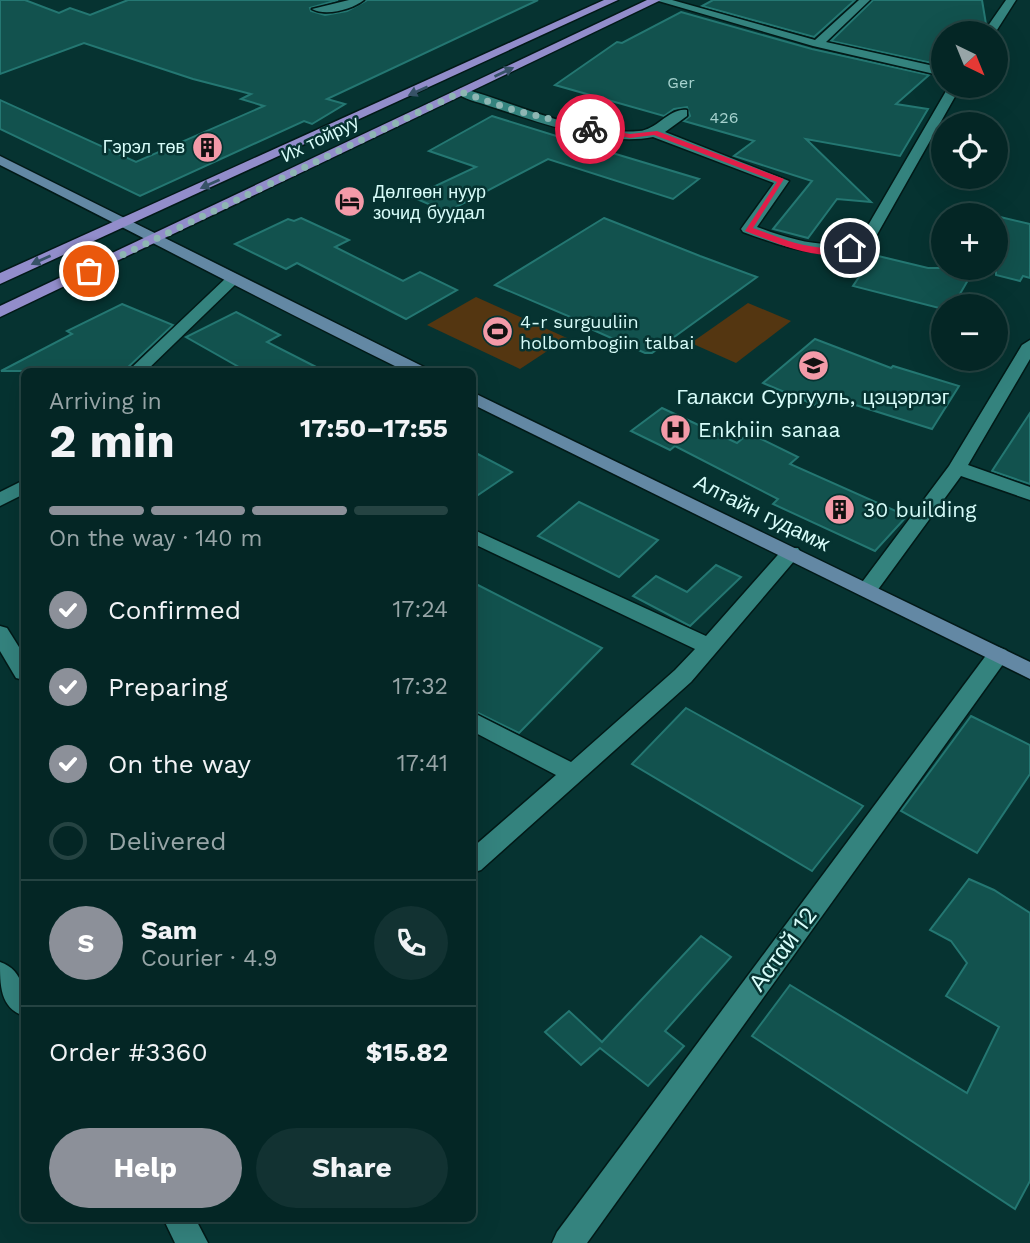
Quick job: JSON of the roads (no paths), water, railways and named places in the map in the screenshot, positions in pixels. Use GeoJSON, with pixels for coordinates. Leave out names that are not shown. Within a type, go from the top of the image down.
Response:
{"type":"FeatureCollection","features":[{"type":"Feature","properties":{"kind":"main road","name":"Их тойруу"},"geometry":{"type":"LineString","coordinates":[[0,279],[613,0]]}},
{"type":"Feature","properties":{"kind":"main road","name":"Их тойруу"},"geometry":{"type":"LineString","coordinates":[[0,313],[658,0]]}},
{"type":"Feature","properties":{"kind":"main road"},"geometry":{"type":"LineString","coordinates":[[0,160],[125,222],[232,280],[412,368]]}},
{"type":"Feature","properties":{"kind":"main road","name":"Алтайн гудамж"},"geometry":{"type":"LineString","coordinates":[[476,399],[1030,671]]}},
{"type":"Feature","properties":{"kind":"street"},"geometry":{"type":"LineString","coordinates":[[318,9],[341,7],[359,0]]}},
{"type":"Feature","properties":{"kind":"street"},"geometry":{"type":"LineString","coordinates":[[658,0],[817,44],[931,69]]}},
{"type":"Feature","properties":{"kind":"street"},"geometry":{"type":"LineString","coordinates":[[817,44],[865,0]]}},
{"type":"Feature","properties":{"kind":"street"},"geometry":{"type":"LineString","coordinates":[[997,21],[1012,0]]}},
{"type":"Feature","properties":{"kind":"street"},"geometry":{"type":"LineString","coordinates":[[461,92],[564,124],[630,136],[655,133],[782,181],[748,229],[806,250],[836,251],[865,244],[948,98]]}},
{"type":"Feature","properties":{"kind":"street"},"geometry":{"type":"LineString","coordinates":[[655,133],[682,113]]}},
{"type":"Feature","properties":{"kind":"street"},"geometry":{"type":"LineString","coordinates":[[139,368],[232,280]]}},
{"type":"Feature","properties":{"kind":"street"},"geometry":{"type":"LineString","coordinates":[[867,590],[957,468],[1030,345]]}},
{"type":"Feature","properties":{"kind":"street"},"geometry":{"type":"LineString","coordinates":[[957,468],[1030,494]]}},
{"type":"Feature","properties":{"kind":"street"},"geometry":{"type":"LineString","coordinates":[[1,500],[21,488]]}},
{"type":"Feature","properties":{"kind":"street"},"geometry":{"type":"LineString","coordinates":[[1,500],[21,507]]}},
{"type":"Feature","properties":{"kind":"street"},"geometry":{"type":"LineString","coordinates":[[476,537],[708,646]]}},
{"type":"Feature","properties":{"kind":"street"},"geometry":{"type":"LineString","coordinates":[[476,860],[683,676],[791,552]]}},
{"type":"Feature","properties":{"kind":"street"},"geometry":{"type":"LineString","coordinates":[[0,633],[21,667]]}},
{"type":"Feature","properties":{"kind":"street","name":"Ααταй 12"},"geometry":{"type":"LineString","coordinates":[[568,1243],[998,655]]}},
{"type":"Feature","properties":{"kind":"street"},"geometry":{"type":"LineString","coordinates":[[476,722],[574,774]]}},
{"type":"Feature","properties":{"kind":"street"},"geometry":{"type":"LineString","coordinates":[[0,974],[21,1000]]}},
{"type":"Feature","properties":{"kind":"street"},"geometry":{"type":"LineString","coordinates":[[180,1222],[192,1243]]}},
{"type":"Feature","properties":{"kind":"place","name":"Гэрэл төв"},"geometry":{"type":"Point","coordinates":[208,147]}},
{"type":"Feature","properties":{"kind":"place","name":"Дөлгөөн нуур зочид буудал"},"geometry":{"type":"Point","coordinates":[350,202]}},
{"type":"Feature","properties":{"kind":"place","name":"4-r surguuliin holbombogiin talbai"},"geometry":{"type":"Point","coordinates":[497,332]}},
{"type":"Feature","properties":{"kind":"place","name":"Галакси Сургууль, цэцэрлэг"},"geometry":{"type":"Point","coordinates":[813,365]}},
{"type":"Feature","properties":{"kind":"place","name":"Enkhiin sanaa"},"geometry":{"type":"Point","coordinates":[675,430]}},
{"type":"Feature","properties":{"kind":"place","name":"30 building"},"geometry":{"type":"Point","coordinates":[840,510]}}]}
